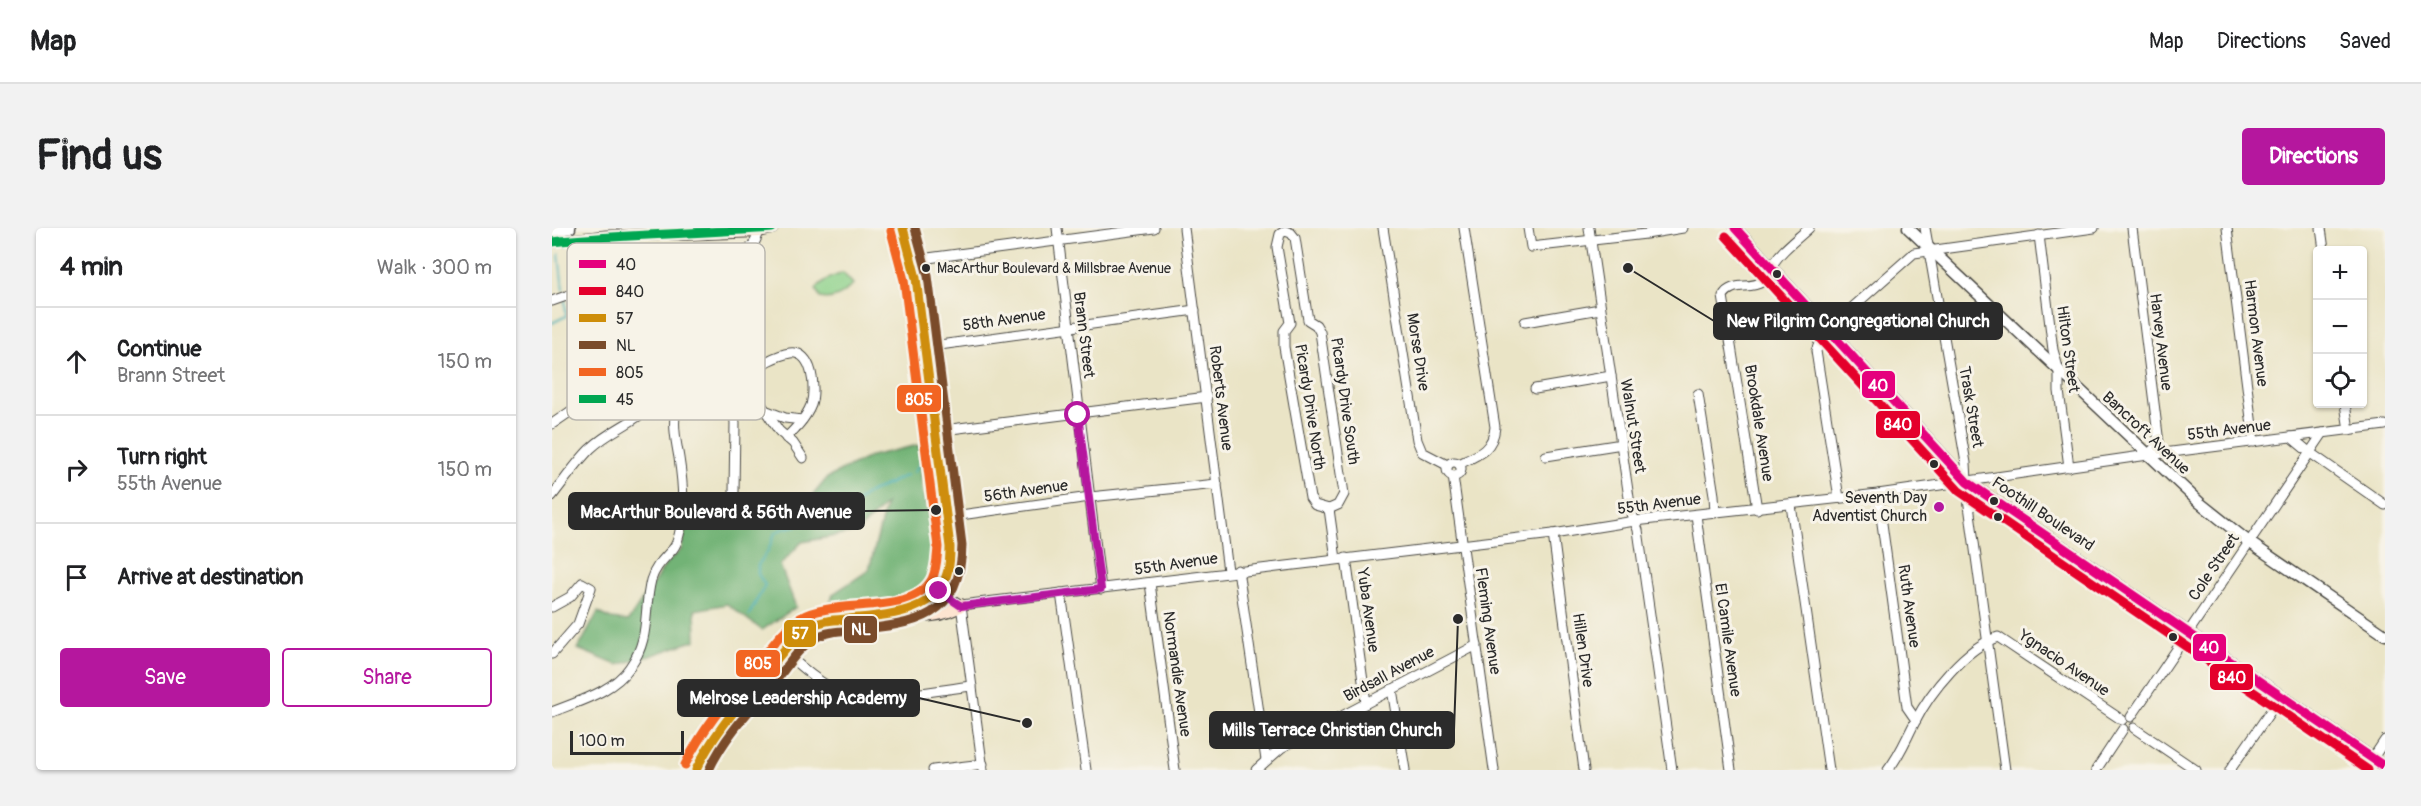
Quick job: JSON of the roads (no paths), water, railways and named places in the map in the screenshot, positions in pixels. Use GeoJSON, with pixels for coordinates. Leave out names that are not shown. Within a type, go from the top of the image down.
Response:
{"type":"FeatureCollection","features":[{"type":"Feature","properties":{"kind":"main road"},"geometry":{"type":"LineString","coordinates":[[685,231],[734,229],[759,231],[772,228]]}},
{"type":"Feature","properties":{"kind":"main road"},"geometry":{"type":"LineString","coordinates":[[894,228],[908,243]]}},
{"type":"Feature","properties":{"kind":"main road"},"geometry":{"type":"LineString","coordinates":[[696,770],[713,739],[798,635],[818,623],[898,613],[923,605],[939,591],[945,581],[950,561],[946,517],[913,260],[903,228]]}},
{"type":"Feature","properties":{"kind":"main road","name":"Foothill Boulevard"},"geometry":{"type":"LineString","coordinates":[[1735,228],[1967,482],[2385,766]]}},
{"type":"Feature","properties":{"kind":"main road"},"geometry":{"type":"LineString","coordinates":[[898,613],[920,616],[948,612],[961,606]]}},
{"type":"Feature","properties":{"kind":"street"},"geometry":{"type":"LineString","coordinates":[[552,231],[570,228]]}},
{"type":"Feature","properties":{"kind":"street","name":"Brann Street"},"geometry":{"type":"LineString","coordinates":[[1057,228],[1067,326],[1101,589]]}},
{"type":"Feature","properties":{"kind":"street"},"geometry":{"type":"LineString","coordinates":[[913,260],[1154,228]]}},
{"type":"Feature","properties":{"kind":"street","name":"Roberts Avenue"},"geometry":{"type":"LineString","coordinates":[[1184,228],[1217,484],[1266,760]]}},
{"type":"Feature","properties":{"kind":"street","name":"Morse Drive"},"geometry":{"type":"LineString","coordinates":[[1383,228],[1417,440],[1422,452],[1447,465]]}},
{"type":"Feature","properties":{"kind":"street"},"geometry":{"type":"LineString","coordinates":[[1459,464],[1484,452],[1494,436],[1495,427],[1464,228]]}},
{"type":"Feature","properties":{"kind":"street"},"geometry":{"type":"LineString","coordinates":[[1528,228],[1531,247],[1683,228]]}},
{"type":"Feature","properties":{"kind":"street","name":"Walnut Street"},"geometry":{"type":"LineString","coordinates":[[1590,228],[1600,309],[1631,511],[1635,521],[1672,770]]}},
{"type":"Feature","properties":{"kind":"street"},"geometry":{"type":"LineString","coordinates":[[1771,268],[1779,256],[1809,228]]}},
{"type":"Feature","properties":{"kind":"street","name":"Bancroft Avenue"},"geometry":{"type":"LineString","coordinates":[[1908,228],[2200,503],[2248,542],[2385,634]]}},
{"type":"Feature","properties":{"kind":"street","name":"Trask Street"},"geometry":{"type":"LineString","coordinates":[[1925,228],[1967,482],[2005,770]]}},
{"type":"Feature","properties":{"kind":"street"},"geometry":{"type":"LineString","coordinates":[[1839,498],[1816,351],[1826,327],[1837,321],[1914,253],[2088,228]]}},
{"type":"Feature","properties":{"kind":"street","name":"Harvey Avenue"},"geometry":{"type":"LineString","coordinates":[[2132,228],[2159,443],[2148,454]]}},
{"type":"Feature","properties":{"kind":"street","name":"Harmon Avenue"},"geometry":{"type":"LineString","coordinates":[[2227,228],[2254,442]]}},
{"type":"Feature","properties":{"kind":"street"},"geometry":{"type":"LineString","coordinates":[[2321,228],[2323,246]]}},
{"type":"Feature","properties":{"kind":"street","name":"Picardy Drive South"},"geometry":{"type":"LineString","coordinates":[[1284,229],[1295,238],[1308,320],[1316,325],[1320,332],[1344,494],[1338,505],[1329,509]]}},
{"type":"Feature","properties":{"kind":"street","name":"Picardy Drive North"},"geometry":{"type":"LineString","coordinates":[[1284,229],[1277,239],[1290,322],[1284,331],[1284,347],[1310,498],[1315,505],[1329,509]]}},
{"type":"Feature","properties":{"kind":"street"},"geometry":{"type":"LineString","coordinates":[[552,242],[605,232],[685,231]]}},
{"type":"Feature","properties":{"kind":"street"},"geometry":{"type":"LineString","coordinates":[[754,243],[759,231]]}},
{"type":"Feature","properties":{"kind":"street","name":"Hilton Street"},"geometry":{"type":"LineString","coordinates":[[2039,235],[2053,350],[2059,371],[2059,391],[2069,466]]}},
{"type":"Feature","properties":{"kind":"street","name":"Brookdale Avenue"},"geometry":{"type":"LineString","coordinates":[[1757,508],[1723,296],[1726,290],[1731,288],[1764,281],[1771,268]]}},
{"type":"Feature","properties":{"kind":"street"},"geometry":{"type":"LineString","coordinates":[[1283,279],[1301,276]]}},
{"type":"Feature","properties":{"kind":"street"},"geometry":{"type":"LineString","coordinates":[[552,301],[567,296]]}},
{"type":"Feature","properties":{"kind":"street"},"geometry":{"type":"LineString","coordinates":[[1525,322],[1600,309]]}},
{"type":"Feature","properties":{"kind":"street","name":"58th Avenue"},"geometry":{"type":"LineString","coordinates":[[925,346],[1195,310]]}},
{"type":"Feature","properties":{"kind":"street"},"geometry":{"type":"LineString","coordinates":[[1290,322],[1308,320]]}},
{"type":"Feature","properties":{"kind":"street"},"geometry":{"type":"LineString","coordinates":[[765,363],[791,352],[800,354],[807,361],[813,392],[810,406],[802,420],[786,438]]}},
{"type":"Feature","properties":{"kind":"street"},"geometry":{"type":"LineString","coordinates":[[1536,389],[1611,376]]}},
{"type":"Feature","properties":{"kind":"street"},"geometry":{"type":"LineString","coordinates":[[1698,394],[1715,513]]}},
{"type":"Feature","properties":{"kind":"street"},"geometry":{"type":"LineString","coordinates":[[935,431],[1078,415],[1207,397]]}},
{"type":"Feature","properties":{"kind":"street"},"geometry":{"type":"LineString","coordinates":[[2346,408],[2349,430]]}},
{"type":"Feature","properties":{"kind":"street"},"geometry":{"type":"LineString","coordinates":[[767,411],[785,418],[802,420]]}},
{"type":"Feature","properties":{"kind":"street"},"geometry":{"type":"LineString","coordinates":[[767,411],[779,431],[793,443],[803,458]]}},
{"type":"Feature","properties":{"kind":"street"},"geometry":{"type":"LineString","coordinates":[[552,424],[567,414]]}},
{"type":"Feature","properties":{"kind":"street"},"geometry":{"type":"LineString","coordinates":[[552,496],[590,449],[632,420]]}},
{"type":"Feature","properties":{"kind":"street"},"geometry":{"type":"LineString","coordinates":[[552,712],[612,685],[624,675],[637,656],[646,627],[651,582],[656,567],[672,551],[676,543],[682,518],[681,470],[675,420]]}},
{"type":"Feature","properties":{"kind":"street"},"geometry":{"type":"LineString","coordinates":[[734,492],[735,420]]}},
{"type":"Feature","properties":{"kind":"street","name":"55th Avenue"},"geometry":{"type":"LineString","coordinates":[[961,606],[1233,571],[1553,534],[1635,521],[1878,494],[2148,454],[2385,425]]}},
{"type":"Feature","properties":{"kind":"street","name":"Cole Street"},"geometry":{"type":"LineString","coordinates":[[2096,770],[2126,722],[2323,433]]}},
{"type":"Feature","properties":{"kind":"street"},"geometry":{"type":"LineString","coordinates":[[2291,437],[2385,505]]}},
{"type":"Feature","properties":{"kind":"street"},"geometry":{"type":"LineString","coordinates":[[1546,456],[1622,444]]}},
{"type":"Feature","properties":{"kind":"street"},"geometry":{"type":"LineString","coordinates":[[1453,461],[1459,464],[1461,471],[1453,476],[1447,471],[1447,465],[1453,461]]}},
{"type":"Feature","properties":{"kind":"street","name":"Fleming Avenue"},"geometry":{"type":"LineString","coordinates":[[1453,476],[1494,770]]}},
{"type":"Feature","properties":{"kind":"street","name":"56th Avenue"},"geometry":{"type":"LineString","coordinates":[[946,517],[1090,497],[1217,484]]}},
{"type":"Feature","properties":{"kind":"street","name":"Ruth Avenue"},"geometry":{"type":"LineString","coordinates":[[1878,494],[1907,707],[1916,720]]}},
{"type":"Feature","properties":{"kind":"street"},"geometry":{"type":"LineString","coordinates":[[1791,505],[1829,770]]}},
{"type":"Feature","properties":{"kind":"street","name":"Yuba Avenue"},"geometry":{"type":"LineString","coordinates":[[1329,509],[1341,558],[1366,703]]}},
{"type":"Feature","properties":{"kind":"street","name":"El Camile Avenue"},"geometry":{"type":"LineString","coordinates":[[1696,515],[1731,770]]}},
{"type":"Feature","properties":{"kind":"street","name":"Hillen Drive"},"geometry":{"type":"LineString","coordinates":[[1553,534],[1584,770]]}},
{"type":"Feature","properties":{"kind":"street"},"geometry":{"type":"LineString","coordinates":[[552,607],[570,597],[582,583],[591,588],[579,624],[552,654]]}},
{"type":"Feature","properties":{"kind":"street","name":"Normandie Avenue"},"geometry":{"type":"LineString","coordinates":[[1150,583],[1175,770]]}},
{"type":"Feature","properties":{"kind":"street"},"geometry":{"type":"LineString","coordinates":[[933,770],[983,767],[961,606],[939,591]]}},
{"type":"Feature","properties":{"kind":"street"},"geometry":{"type":"LineString","coordinates":[[1061,593],[1086,770]]}},
{"type":"Feature","properties":{"kind":"street","name":"Ygnacio Avenue"},"geometry":{"type":"LineString","coordinates":[[1987,640],[1998,637],[2126,722]]}},
{"type":"Feature","properties":{"kind":"street"},"geometry":{"type":"LineString","coordinates":[[1888,770],[1897,760],[1916,720],[1949,673],[1987,640]]}},
{"type":"Feature","properties":{"kind":"street","name":"Birdsall Avenue"},"geometry":{"type":"LineString","coordinates":[[1256,770],[1281,748],[1477,645]]}},
{"type":"Feature","properties":{"kind":"street"},"geometry":{"type":"LineString","coordinates":[[784,652],[826,685],[848,695],[873,697],[972,686]]}},
{"type":"Feature","properties":{"kind":"street"},"geometry":{"type":"LineString","coordinates":[[1392,689],[1405,770]]}},
{"type":"Feature","properties":{"kind":"street"},"geometry":{"type":"LineString","coordinates":[[2230,770],[2281,696]]}},
{"type":"Feature","properties":{"kind":"street"},"geometry":{"type":"LineString","coordinates":[[2126,722],[2130,731],[2134,728],[2196,770]]}},
{"type":"Feature","properties":{"kind":"street"},"geometry":{"type":"LineString","coordinates":[[2365,770],[2385,740]]}},
{"type":"Feature","properties":{"kind":"waterway"},"geometry":{"type":"LineString","coordinates":[[559,254],[563,290]]}},
{"type":"Feature","properties":{"kind":"waterway"},"geometry":{"type":"LineString","coordinates":[[552,323],[566,316],[565,300]]}},
{"type":"Feature","properties":{"kind":"waterway"},"geometry":{"type":"LineString","coordinates":[[914,472],[927,454]]}},
{"type":"Feature","properties":{"kind":"waterway"},"geometry":{"type":"LineString","coordinates":[[749,615],[765,585],[758,574],[758,565],[768,551],[775,533],[807,523],[817,515],[839,513],[849,509],[865,495],[907,475]]}},
{"type":"Feature","properties":{"kind":"place","name":"MacArthur Boulevard & Millsbrae Avenue"},"geometry":{"type":"Point","coordinates":[926,268]}},
{"type":"Feature","properties":{"kind":"place","name":"New Pilgrim Congregational Church"},"geometry":{"type":"Point","coordinates":[1628,268]}},
{"type":"Feature","properties":{"kind":"place","name":"Seventh Day Adventist Church"},"geometry":{"type":"Point","coordinates":[1939,507]}},
{"type":"Feature","properties":{"kind":"place","name":"MacArthur Boulevard & 56th Avenue"},"geometry":{"type":"Point","coordinates":[936,510]}},
{"type":"Feature","properties":{"kind":"place","name":"Mills Terrace Christian Church"},"geometry":{"type":"Point","coordinates":[1458,619]}},
{"type":"Feature","properties":{"kind":"place","name":"Melrose Leadership Academy"},"geometry":{"type":"Point","coordinates":[1027,723]}}]}
